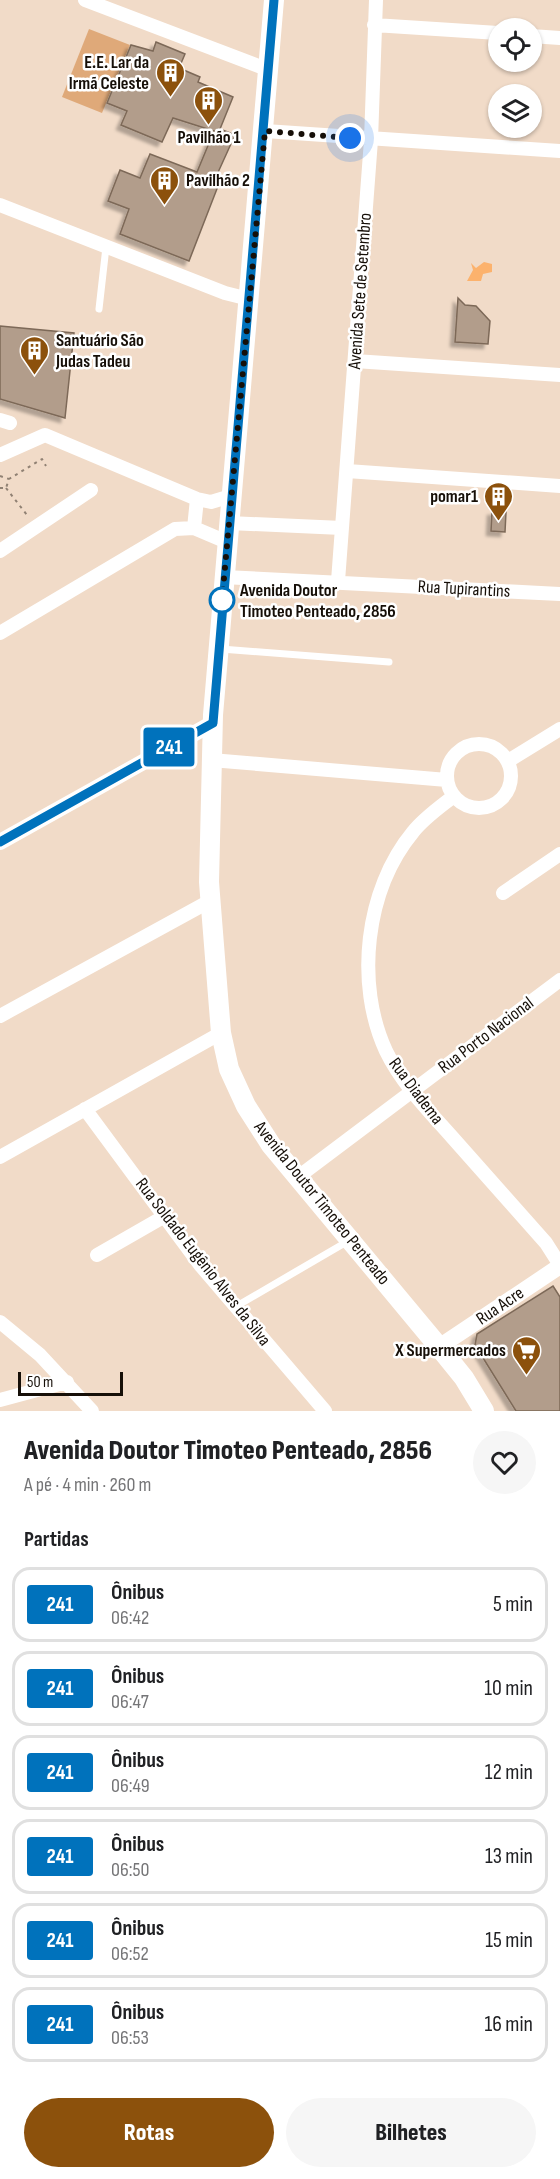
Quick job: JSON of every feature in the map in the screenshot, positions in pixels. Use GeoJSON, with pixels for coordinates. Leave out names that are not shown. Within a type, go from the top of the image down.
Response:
{"type":"FeatureCollection","features":[{"type":"Feature","properties":{"kind":"main road","name":"Avenida Doutor Timoteo Penteado"},"geometry":{"type":"LineString","coordinates":[[274,0],[265,131],[218,649],[211,760],[210,901],[221,1033],[229,1069],[246,1106],[271,1145],[464,1378],[484,1411]]}},
{"type":"Feature","properties":{"kind":"street"},"geometry":{"type":"LineString","coordinates":[[85,0],[269,70]]}},
{"type":"Feature","properties":{"kind":"street","name":"Avenida Sete de Setembro"},"geometry":{"type":"LineString","coordinates":[[338,581],[371,140],[375,0]]}},
{"type":"Feature","properties":{"kind":"street"},"geometry":{"type":"LineString","coordinates":[[374,25],[488,32]]}},
{"type":"Feature","properties":{"kind":"street"},"geometry":{"type":"LineString","coordinates":[[542,37],[560,38]]}},
{"type":"Feature","properties":{"kind":"street"},"geometry":{"type":"LineString","coordinates":[[265,131],[560,152]]}},
{"type":"Feature","properties":{"kind":"street"},"geometry":{"type":"LineString","coordinates":[[0,205],[225,293],[249,300]]}},
{"type":"Feature","properties":{"kind":"street"},"geometry":{"type":"LineString","coordinates":[[355,361],[560,375]]}},
{"type":"Feature","properties":{"kind":"street"},"geometry":{"type":"LineString","coordinates":[[0,455],[45,435],[197,499],[211,502],[231,496]]}},
{"type":"Feature","properties":{"kind":"street"},"geometry":{"type":"LineString","coordinates":[[347,471],[560,486]]}},
{"type":"Feature","properties":{"kind":"street"},"geometry":{"type":"LineString","coordinates":[[0,551],[91,490]]}},
{"type":"Feature","properties":{"kind":"street"},"geometry":{"type":"LineString","coordinates":[[194,528],[197,499]]}},
{"type":"Feature","properties":{"kind":"street"},"geometry":{"type":"LineString","coordinates":[[0,633],[165,534],[185,527],[208,532],[342,528]]}},
{"type":"Feature","properties":{"kind":"street","name":"Rua Tupirantins"},"geometry":{"type":"LineString","coordinates":[[224,577],[560,594]]}},
{"type":"Feature","properties":{"kind":"street"},"geometry":{"type":"LineString","coordinates":[[0,842],[213,723]]}},
{"type":"Feature","properties":{"kind":"street"},"geometry":{"type":"LineString","coordinates":[[508,761],[560,729]]}},
{"type":"Feature","properties":{"kind":"street"},"geometry":{"type":"LineString","coordinates":[[470,745],[491,746],[508,761],[511,782],[501,800],[482,808],[462,803],[454,796],[447,780],[452,759],[470,745]]}},
{"type":"Feature","properties":{"kind":"street"},"geometry":{"type":"LineString","coordinates":[[211,760],[447,780]]}},
{"type":"Feature","properties":{"kind":"street","name":"Rua Diadema"},"geometry":{"type":"LineString","coordinates":[[454,796],[414,830],[397,854],[384,881],[374,919],[369,956],[370,993],[376,1022],[387,1052],[411,1091],[546,1243],[560,1266]]}},
{"type":"Feature","properties":{"kind":"street"},"geometry":{"type":"LineString","coordinates":[[503,893],[560,854]]}},
{"type":"Feature","properties":{"kind":"street"},"geometry":{"type":"LineString","coordinates":[[0,1016],[210,901]]}},
{"type":"Feature","properties":{"kind":"street","name":"Rua Porto Nacional"},"geometry":{"type":"LineString","coordinates":[[298,1177],[560,980]]}},
{"type":"Feature","properties":{"kind":"street"},"geometry":{"type":"LineString","coordinates":[[1,1154],[221,1033]]}},
{"type":"Feature","properties":{"kind":"street","name":"Rua Soldado Eugênio Alves da Silva"},"geometry":{"type":"LineString","coordinates":[[85,1109],[235,1307],[325,1411]]}},
{"type":"Feature","properties":{"kind":"street"},"geometry":{"type":"LineString","coordinates":[[97,1255],[165,1216]]}},
{"type":"Feature","properties":{"kind":"street","name":"Rua Acre"},"geometry":{"type":"LineString","coordinates":[[439,1347],[560,1266]]}},
{"type":"Feature","properties":{"kind":"street"},"geometry":{"type":"LineString","coordinates":[[0,1322],[67,1382],[92,1411]]}},
{"type":"Feature","properties":{"kind":"street"},"geometry":{"type":"LineString","coordinates":[[0,1400],[67,1382]]}},
{"type":"Feature","properties":{"kind":"lane"},"geometry":{"type":"LineString","coordinates":[[99,309],[106,247]]}},
{"type":"Feature","properties":{"kind":"lane"},"geometry":{"type":"LineString","coordinates":[[218,649],[389,662]]}},
{"type":"Feature","properties":{"kind":"lane"},"geometry":{"type":"LineString","coordinates":[[235,1307],[350,1240]]}},
{"type":"Feature","properties":{"kind":"path"},"geometry":{"type":"LineString","coordinates":[[6,488],[9,479],[42,459],[46,466]]}},
{"type":"Feature","properties":{"kind":"path"},"geometry":{"type":"LineString","coordinates":[[0,476],[9,479]]}},
{"type":"Feature","properties":{"kind":"path"},"geometry":{"type":"LineString","coordinates":[[0,488],[6,488]]}},
{"type":"Feature","properties":{"kind":"path"},"geometry":{"type":"LineString","coordinates":[[6,488],[37,527]]}},
{"type":"Feature","properties":{"kind":"shaded area"},"geometry":{"type":"Polygon","coordinates":[[[89,29],[130,45],[102,113],[62,97],[89,29]]]}},
{"type":"Feature","properties":{"kind":"shaded area"},"geometry":{"type":"Polygon","coordinates":[[[484,262],[492,264],[492,272],[483,274],[481,281],[467,281],[473,270],[471,263],[476,268],[484,262]]]}},
{"type":"Feature","properties":{"kind":"building"},"geometry":{"type":"Polygon","coordinates":[[[156,42],[185,54],[179,68],[200,77],[198,82],[233,97],[220,129],[235,135],[215,179],[220,181],[189,261],[120,234],[129,209],[108,201],[120,170],[140,178],[150,154],[197,172],[214,131],[173,118],[162,142],[121,125],[127,111],[107,103],[131,45],[153,51],[156,42]]]}},
{"type":"Feature","properties":{"kind":"building"},"geometry":{"type":"Polygon","coordinates":[[[458,298],[465,305],[476,306],[490,321],[488,344],[455,342],[458,298]]]}},
{"type":"Feature","properties":{"kind":"building","name":"Santuário São Judas Tadeu"},"geometry":{"type":"Polygon","coordinates":[[[0,326],[74,333],[65,418],[0,399],[0,326]]]}},
{"type":"Feature","properties":{"kind":"building","name":"pomar1"},"geometry":{"type":"Polygon","coordinates":[[[492,511],[506,512],[505,532],[491,531],[492,511]]]}},
{"type":"Feature","properties":{"kind":"building","name":"X Supermercados"},"geometry":{"type":"Polygon","coordinates":[[[553,1286],[560,1297],[560,1411],[516,1411],[475,1345],[477,1334],[553,1286]]]}},
{"type":"Feature","properties":{"kind":"bus line","name":"241"},"geometry":{"type":"LineString","coordinates":[[0,842],[213,723],[231,490],[265,131],[274,0]]}},
{"type":"Feature","properties":{"kind":"place","name":"E.E. Lar da Irmã Celeste"},"geometry":{"type":"Point","coordinates":[170,98]}},
{"type":"Feature","properties":{"kind":"place","name":"Pavilhão 1"},"geometry":{"type":"Point","coordinates":[209,126]}},
{"type":"Feature","properties":{"kind":"place","name":"Pavilhão 2"},"geometry":{"type":"Point","coordinates":[165,206]}},
{"type":"Feature","properties":{"kind":"place","name":"Santuário São Judas Tadeu"},"geometry":{"type":"Point","coordinates":[35,376]}},
{"type":"Feature","properties":{"kind":"place","name":"pomar1"},"geometry":{"type":"Point","coordinates":[499,522]}},
{"type":"Feature","properties":{"kind":"place","name":"Avenida Doutor Timoteo Penteado, 2856"},"geometry":{"type":"Point","coordinates":[222,600]}},
{"type":"Feature","properties":{"kind":"place","name":"X Supermercados"},"geometry":{"type":"Point","coordinates":[527,1376]}},
{"type":"Feature","properties":{"kind":"route"},"geometry":{"type":"LineString","coordinates":[[222,600],[265,131],[350,138]]}}]}
